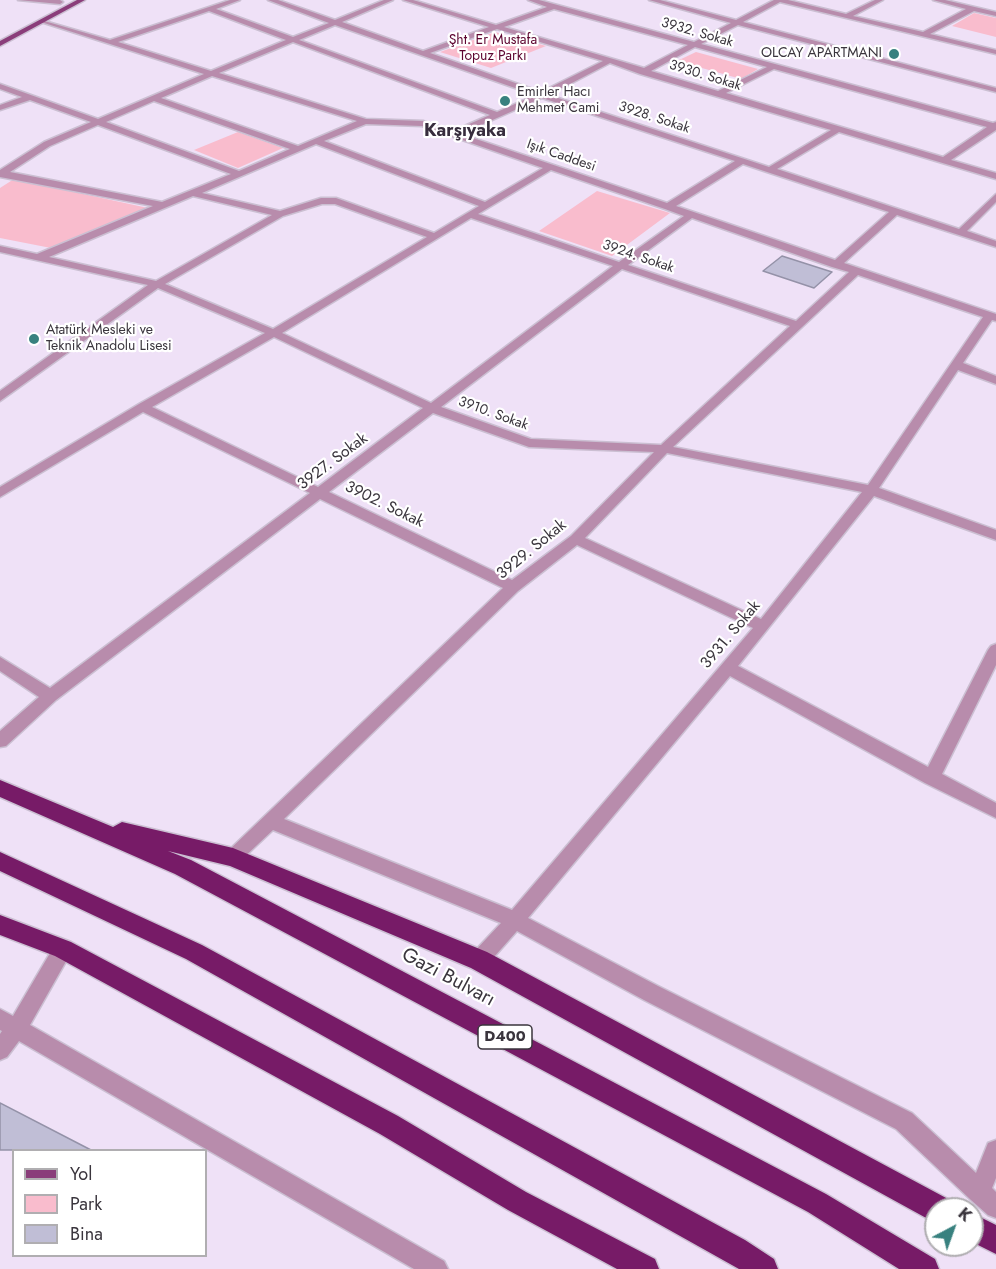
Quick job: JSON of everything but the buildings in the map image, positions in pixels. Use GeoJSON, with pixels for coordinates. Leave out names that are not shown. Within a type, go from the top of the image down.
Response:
{"type":"FeatureCollection","features":[{"type":"Feature","properties":{"kind":"highway","name":"Gazi Bulvarı"},"geometry":{"type":"LineString","coordinates":[[0,788],[183,867],[817,1203],[925,1269]]}},
{"type":"Feature","properties":{"kind":"highway"},"geometry":{"type":"LineString","coordinates":[[76,821],[233,857],[478,960],[924,1201]]}},
{"type":"Feature","properties":{"kind":"highway"},"geometry":{"type":"LineString","coordinates":[[0,861],[194,952],[735,1250],[764,1269]]}},
{"type":"Feature","properties":{"kind":"highway"},"geometry":{"type":"LineString","coordinates":[[0,924],[63,949],[389,1125],[517,1201],[645,1269]]}},
{"type":"Feature","properties":{"kind":"main road"},"geometry":{"type":"LineString","coordinates":[[41,17],[82,0]]}},
{"type":"Feature","properties":{"kind":"main road"},"geometry":{"type":"LineString","coordinates":[[0,44],[62,1]]}},
{"type":"Feature","properties":{"kind":"street"},"geometry":{"type":"LineString","coordinates":[[21,0],[62,1]]}},
{"type":"Feature","properties":{"kind":"street"},"geometry":{"type":"LineString","coordinates":[[110,42],[237,0]]}},
{"type":"Feature","properties":{"kind":"street","name":"3928. Sokak"},"geometry":{"type":"LineString","coordinates":[[271,0],[542,95],[996,244]]}},
{"type":"Feature","properties":{"kind":"street"},"geometry":{"type":"LineString","coordinates":[[1,174],[47,144],[390,0]]}},
{"type":"Feature","properties":{"kind":"street","name":"3930. Sokak"},"geometry":{"type":"LineString","coordinates":[[406,0],[996,177]]}},
{"type":"Feature","properties":{"kind":"street","name":"3932. Sokak"},"geometry":{"type":"LineString","coordinates":[[531,0],[995,126]]}},
{"type":"Feature","properties":{"kind":"street"},"geometry":{"type":"LineString","coordinates":[[424,53],[569,0]]}},
{"type":"Feature","properties":{"kind":"street"},"geometry":{"type":"LineString","coordinates":[[652,0],[996,90]]}},
{"type":"Feature","properties":{"kind":"street"},"geometry":{"type":"LineString","coordinates":[[643,72],[779,0],[996,52]]}},
{"type":"Feature","properties":{"kind":"street"},"geometry":{"type":"LineString","coordinates":[[845,17],[880,0]]}},
{"type":"Feature","properties":{"kind":"street"},"geometry":{"type":"LineString","coordinates":[[936,0],[996,14]]}},
{"type":"Feature","properties":{"kind":"street"},"geometry":{"type":"LineString","coordinates":[[209,9],[496,115]]}},
{"type":"Feature","properties":{"kind":"street"},"geometry":{"type":"LineString","coordinates":[[925,34],[972,9]]}},
{"type":"Feature","properties":{"kind":"street","name":"Işık Caddesi"},"geometry":{"type":"LineString","coordinates":[[41,17],[110,42],[365,121],[423,124],[993,317]]}},
{"type":"Feature","properties":{"kind":"street"},"geometry":{"type":"LineString","coordinates":[[454,134],[542,95],[609,61]]}},
{"type":"Feature","properties":{"kind":"street"},"geometry":{"type":"LineString","coordinates":[[718,94],[772,67]]}},
{"type":"Feature","properties":{"kind":"street"},"geometry":{"type":"LineString","coordinates":[[0,86],[237,173]]}},
{"type":"Feature","properties":{"kind":"street"},"geometry":{"type":"LineString","coordinates":[[0,108],[29,97]]}},
{"type":"Feature","properties":{"kind":"street"},"geometry":{"type":"LineString","coordinates":[[153,98],[298,149]]}},
{"type":"Feature","properties":{"kind":"street"},"geometry":{"type":"LineString","coordinates":[[37,258],[365,121]]}},
{"type":"Feature","properties":{"kind":"street"},"geometry":{"type":"LineString","coordinates":[[944,161],[995,126]]}},
{"type":"Feature","properties":{"kind":"street"},"geometry":{"type":"LineString","coordinates":[[770,170],[838,129]]}},
{"type":"Feature","properties":{"kind":"street"},"geometry":{"type":"LineString","coordinates":[[318,142],[485,205]]}},
{"type":"Feature","properties":{"kind":"street"},"geometry":{"type":"LineString","coordinates":[[668,207],[741,160]]}},
{"type":"Feature","properties":{"kind":"street"},"geometry":{"type":"LineString","coordinates":[[0,493],[143,407],[274,333],[550,166]]}},
{"type":"Feature","properties":{"kind":"street"},"geometry":{"type":"LineString","coordinates":[[1,174],[162,205]]}},
{"type":"Feature","properties":{"kind":"street"},"geometry":{"type":"LineString","coordinates":[[192,193],[280,214]]}},
{"type":"Feature","properties":{"kind":"street"},"geometry":{"type":"LineString","coordinates":[[960,233],[996,197]]}},
{"type":"Feature","properties":{"kind":"street"},"geometry":{"type":"LineString","coordinates":[[0,396],[157,284],[280,214],[321,201],[336,201],[433,236]]}},
{"type":"Feature","properties":{"kind":"street"},"geometry":{"type":"LineString","coordinates":[[836,265],[896,211]]}},
{"type":"Feature","properties":{"kind":"street","name":"3924. Sokak"},"geometry":{"type":"LineString","coordinates":[[471,215],[797,325]]}},
{"type":"Feature","properties":{"kind":"street","name":"3927. Sokak"},"geometry":{"type":"LineString","coordinates":[[0,741],[50,696],[621,265],[691,215]]}},
{"type":"Feature","properties":{"kind":"street","name":"3910. Sokak"},"geometry":{"type":"LineString","coordinates":[[0,249],[157,284],[274,333],[432,408],[530,443],[664,449],[871,490],[996,535]]}},
{"type":"Feature","properties":{"kind":"street","name":"3929. Sokak"},"geometry":{"type":"LineString","coordinates":[[233,857],[513,587],[576,539],[664,449],[855,272]]}},
{"type":"Feature","properties":{"kind":"street","name":"3931. Sokak"},"geometry":{"type":"LineString","coordinates":[[478,960],[515,920],[763,626],[871,490],[993,317]]}},
{"type":"Feature","properties":{"kind":"street"},"geometry":{"type":"LineString","coordinates":[[957,365],[996,380]]}},
{"type":"Feature","properties":{"kind":"street","name":"3902. Sokak"},"geometry":{"type":"LineString","coordinates":[[143,407],[513,587]]}},
{"type":"Feature","properties":{"kind":"street"},"geometry":{"type":"LineString","coordinates":[[576,539],[763,626]]}},
{"type":"Feature","properties":{"kind":"street"},"geometry":{"type":"LineString","coordinates":[[931,778],[996,650]]}},
{"type":"Feature","properties":{"kind":"street"},"geometry":{"type":"LineString","coordinates":[[0,663],[50,696]]}},
{"type":"Feature","properties":{"kind":"street"},"geometry":{"type":"LineString","coordinates":[[727,667],[996,811]]}},
{"type":"Feature","properties":{"kind":"street"},"geometry":{"type":"LineString","coordinates":[[271,821],[515,920],[651,993],[904,1121],[996,1207]]}},
{"type":"Feature","properties":{"kind":"street"},"geometry":{"type":"LineString","coordinates":[[0,1050],[9,1023],[63,949]]}},
{"type":"Feature","properties":{"kind":"street"},"geometry":{"type":"LineString","coordinates":[[9,1023],[436,1269]]}},
{"type":"Feature","properties":{"kind":"street"},"geometry":{"type":"LineString","coordinates":[[979,1192],[996,1151]]}},
{"type":"Feature","properties":{"kind":"green space"},"geometry":{"type":"Polygon","coordinates":[[[974,13],[996,18],[996,37],[952,26],[974,13]]]}},
{"type":"Feature","properties":{"kind":"green space","name":"Şht. Er Mustafa Topuz Parkı"},"geometry":{"type":"Polygon","coordinates":[[[495,32],[546,46],[491,68],[440,52],[495,32]]]}},
{"type":"Feature","properties":{"kind":"green space"},"geometry":{"type":"Polygon","coordinates":[[[696,52],[758,69],[741,79],[677,61],[696,52]]]}},
{"type":"Feature","properties":{"kind":"green space"},"geometry":{"type":"Polygon","coordinates":[[[238,132],[283,148],[238,168],[194,150],[238,132]]]}},
{"type":"Feature","properties":{"kind":"green space"},"geometry":{"type":"Polygon","coordinates":[[[14,179],[148,208],[51,248],[0,238],[0,188],[14,179]]]}},
{"type":"Feature","properties":{"kind":"green space"},"geometry":{"type":"Polygon","coordinates":[[[597,191],[670,213],[612,256],[539,231],[597,191]]]}},
{"type":"Feature","properties":{"kind":"place","name":"OLCAY APARTMANI"},"geometry":{"type":"Point","coordinates":[894,54]}},
{"type":"Feature","properties":{"kind":"place","name":"Emirler Hacı Mehmet Cami"},"geometry":{"type":"Point","coordinates":[505,101]}},
{"type":"Feature","properties":{"kind":"place","name":"Atatürk Mesleki ve Teknik Anadolu Lisesi"},"geometry":{"type":"Point","coordinates":[34,339]}},
{"type":"Feature","properties":{"kind":"district","name":"Karşıyaka"},"geometry":{"type":"Point","coordinates":[465,132]}}]}
